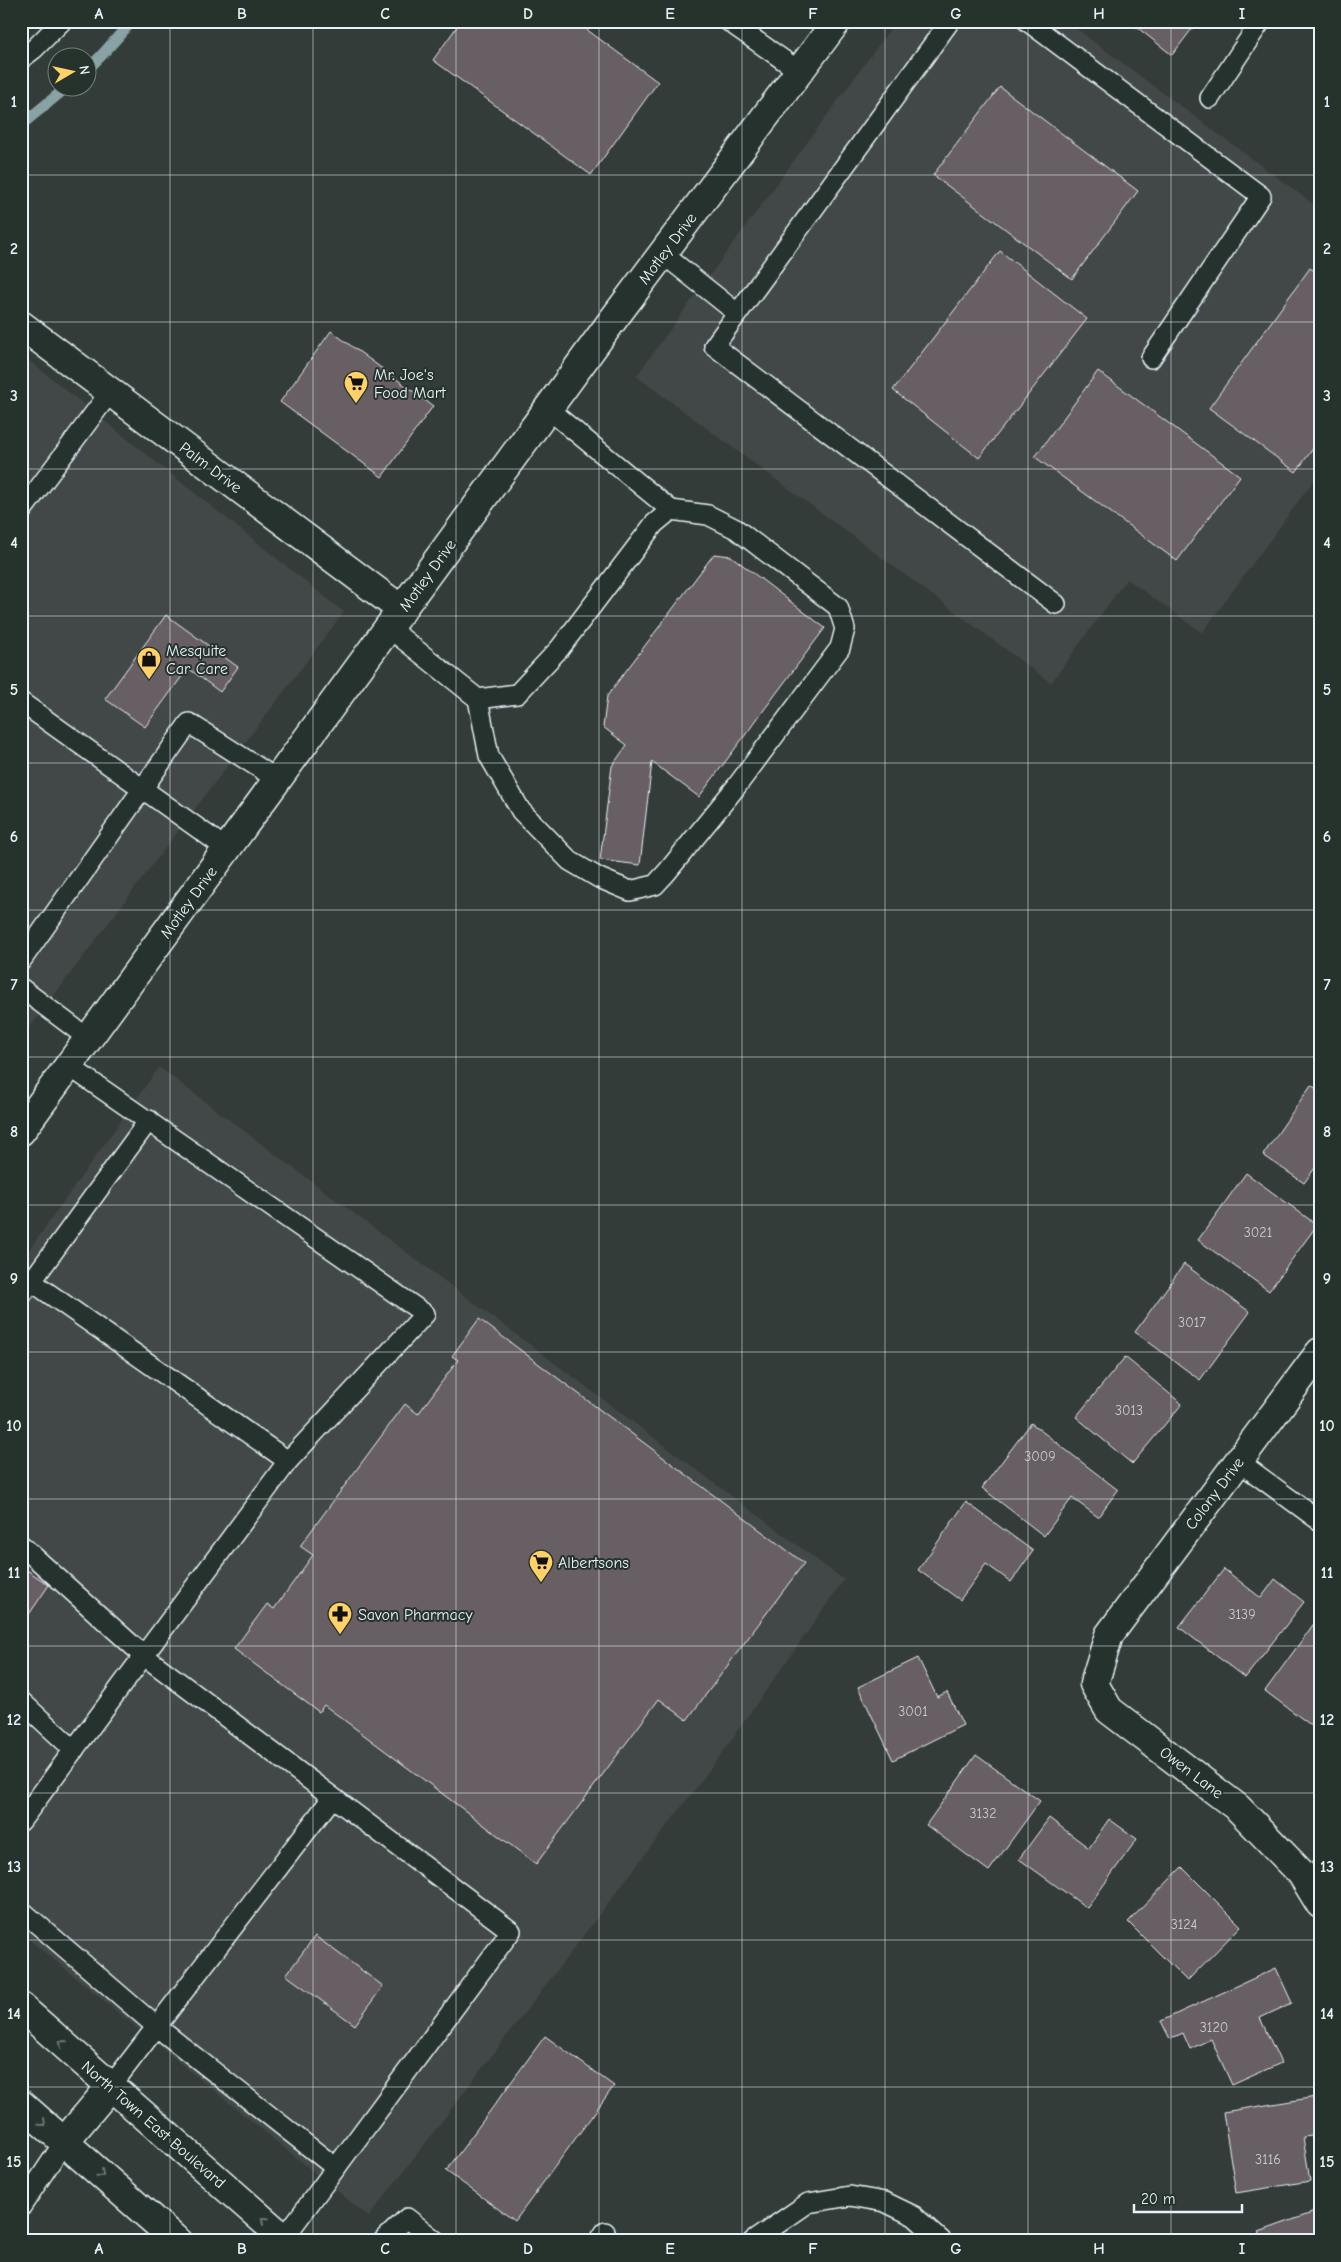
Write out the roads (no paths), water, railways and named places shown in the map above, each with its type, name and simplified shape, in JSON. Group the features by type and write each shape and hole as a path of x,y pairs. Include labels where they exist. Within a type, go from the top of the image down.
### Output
{"main road":[{"name":"Motley Drive","path":"21,1131 548,409 836,21"},
{"name":"Palm Drive","path":"23,330 110,392 395,619"},
{"name":"Colony Drive","path":"1109,1635 1320,1352"},
{"name":"Owen Lane","path":"1109,1635 1094,1684 1109,1710 1238,1808 1301,1873 1320,1904"},
{"name":"North Town East Boulevard","path":"21,2007 286,2239"},
{"path":"64,2142 111,2086"},
{"path":"21,2104 177,2241"}],"lane":[{"path":"21,59 34,49 62,21"},
{"path":"728,21 800,71"},
{"path":"950,21 714,346 1056,604"},
{"path":"1027,21 1261,196 1150,358"},
{"path":"1210,98 1260,21"},
{"path":"663,254 737,313"},
{"path":"21,512 110,392"},
{"path":"395,619 478,699 489,756 521,811 570,861 599,878 630,891 655,885 736,788 840,648 845,629 838,607 736,529 708,515 671,510 548,409"},
{"path":"478,699 517,694 560,648 654,524 671,510"},
{"path":"21,702 227,849"},
{"path":"21,961 189,723 278,780"},
{"path":"21,988 89,1039"},
{"path":"21,1821 288,1461 425,1314 69,1066"},
{"path":"149,1120 25,1284 288,1461"},
{"path":"1238,1461 1320,1521"},
{"path":"21,1545 144,1655 511,1931 336,2168 286,2239"},
{"path":"21,1702 74,1750"},
{"path":"111,2086 332,1798"},
{"path":"21,1910 157,2027 336,2168"},
{"path":"21,2208 64,2142"},
{"path":"754,2241 808,2203 850,2196 884,2202 914,2216 942,2241"},
{"path":"383,2241 407,2218 436,2241"}],"waterway":[{"path":"98,59 132,21"},
{"path":"21,125 54,98"}],"place":[{"name":"Mr. Joe's Food Mart","path":"356,404"},
{"name":"Mesquite Car Care","path":"149,680"},
{"name":"Albertsons","path":"541,1583"},
{"name":"Savon Pharmacy","path":"340,1635"}]}
